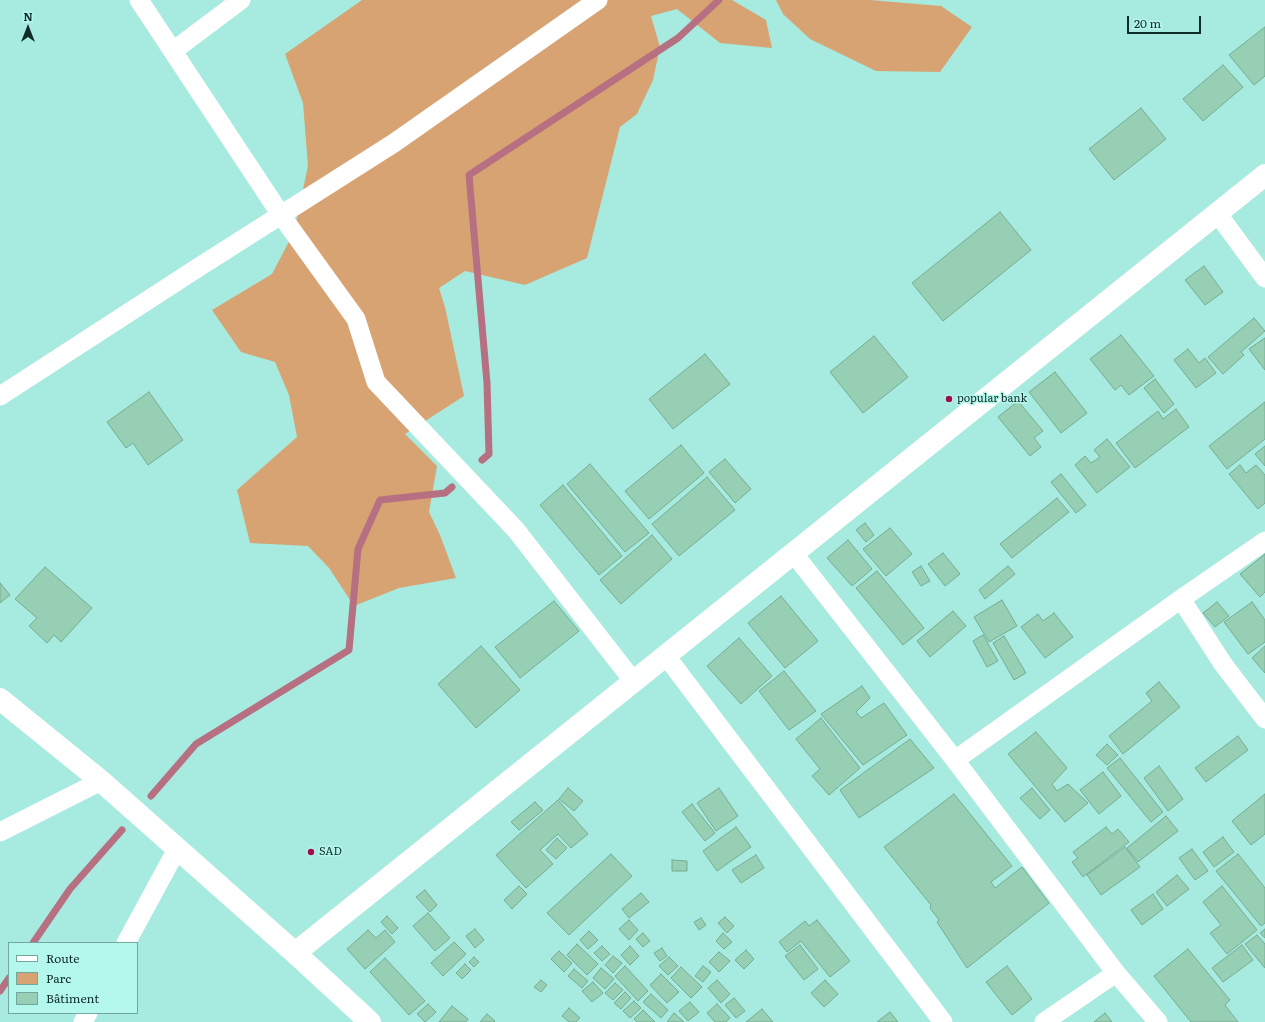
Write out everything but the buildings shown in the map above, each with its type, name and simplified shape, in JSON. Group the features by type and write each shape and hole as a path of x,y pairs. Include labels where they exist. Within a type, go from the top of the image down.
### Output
{"main road":[{"path":"295,954 1265,175"},
{"path":"0,699 101,781 370,1022"}],"street":[{"path":"140,0 281,215 356,319 376,382 516,530 634,682"},
{"path":"173,51 241,0"},
{"path":"0,396 394,143 598,0"},
{"path":"1217,213 1265,278"},
{"path":"955,760 1265,541"},
{"path":"794,554 955,760 1116,973 1158,1022"},
{"path":"1181,599 1223,664 1265,719"},
{"path":"666,656 943,1022"},
{"path":"0,832 101,781"},
{"path":"127,942 177,849"},
{"path":"1044,1022 1116,973"}],"green space":[{"path":"362,0 732,0 766,20 772,48 720,43 677,9 651,16 660,47 653,80 637,114 620,127 587,258 525,285 465,271 439,288 445,307 464,396 405,434 437,466 429,512 440,535 456,578 399,588 354,606 329,568 308,546 250,543 237,490 297,437 289,395 275,362 241,352 212,310 272,274 294,232 308,166 303,103 285,54"},
{"path":"776,0 870,0 941,6 972,27 940,72 876,71 810,39 783,14"}],"waterway":[{"path":"482,460 489,454 487,383 469,175 678,38 719,0"},
{"path":"151,796 196,744 349,650 358,549 380,500 445,493 452,487"},
{"path":"34,942 70,889 122,830"},
{"path":"0,991 8,979"}],"place":[{"name":"popular bank","path":"949,399"},
{"name":"SAD","path":"311,852"}]}
